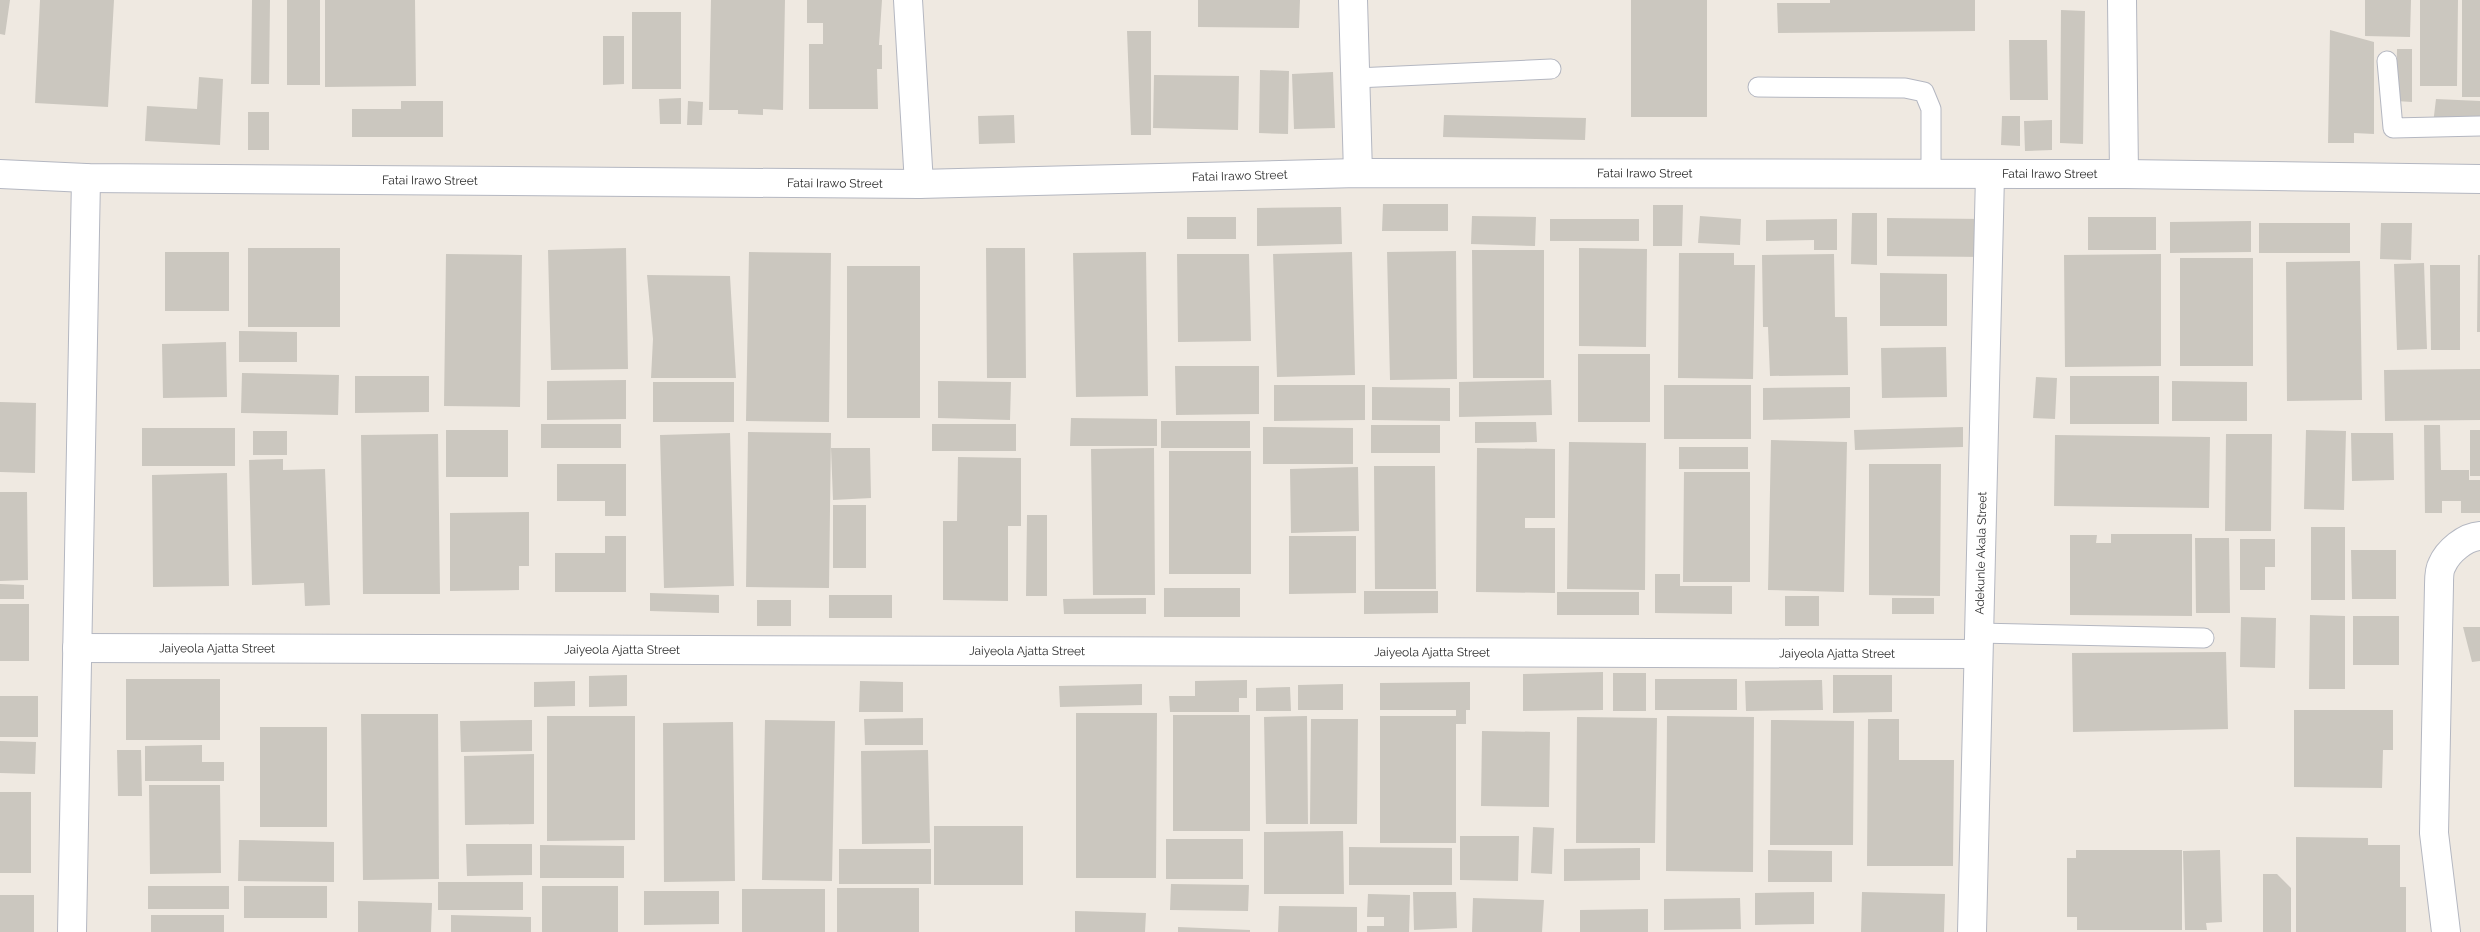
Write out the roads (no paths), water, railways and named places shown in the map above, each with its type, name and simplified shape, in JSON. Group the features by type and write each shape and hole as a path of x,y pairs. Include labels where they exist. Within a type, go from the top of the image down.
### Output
{"street":[{"path":"908,0 919,184"},
{"path":"1353,0 1358,173"},
{"path":"2122,0 2124,174"},
{"name":"Fatai Irawo Street","path":"0,174 86,178 919,184 1358,173 1931,176 2124,174 2480,179"},
{"name":"Adekunle Akala Street","path":"1972,932 1977,644 1990,175"},
{"path":"72,932 86,178"},
{"path":"2446,932 2434,833 2439,585 2441,566 2451,552 2473,537 2480,536"},
{"name":"Jaiyeola Ajatta Street","path":"77,648 1977,644"}],"lane":[{"path":"2387,61 2393,128 2480,126"},
{"path":"1356,78 1551,68"},
{"path":"1758,87 1905,88 1924,92 1931,109 1931,176"},
{"path":"1977,644 2204,638"}]}
